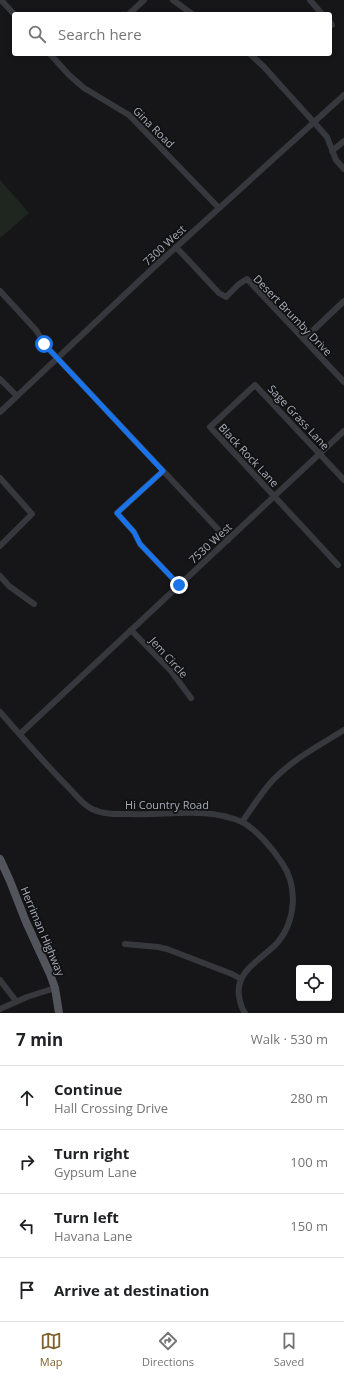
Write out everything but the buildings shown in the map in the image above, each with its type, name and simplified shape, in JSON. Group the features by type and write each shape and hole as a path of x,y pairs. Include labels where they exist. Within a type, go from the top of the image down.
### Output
{"main road":[{"name":"Herriman Highway","path":"0,859 26,922 50,974 55,988 59,1013"}],"street":[{"path":"1,0 12,12"},
{"path":"131,12 144,0"},
{"path":"173,0 189,12"},
{"path":"310,0 320,12"},
{"name":"Gina Road","path":"52,56 69,75 84,88 129,115 218,208"},
{"path":"252,56 264,67 327,137 336,160 344,169"},
{"name":"7300 West","path":"0,412 57,357 218,208 344,95"},
{"path":"332,151 344,141"},
{"name":"Desert Brumby Drive","path":"176,248 219,293 226,297 239,284 247,279 344,382"},
{"path":"0,291 36,330 44,344 228,540"},
{"path":"304,339 344,300"},
{"path":"0,379 16,396"},
{"name":"Black Rock Lane","path":"255,385 210,427 338,565"},
{"name":"Sage Grass Lane","path":"255,385 344,480"},
{"name":"7530 West","path":"20,734 344,431"},
{"path":"163,471 117,513 134,532 140,544 179,585"},
{"path":"0,478 32,514 0,546"},
{"path":"0,576 9,586 34,604"},
{"name":"Jem Circle","path":"131,630 171,671 191,698"},
{"name":"Hi Country Road","path":"0,712 91,809 103,813 141,815 176,813 210,814 242,822 270,847 284,865 289,876 293,896 291,917 284,933 273,947 263,954 241,979"},
{"path":"242,822 266,788 279,774 300,758 344,730"},
{"path":"125,944 167,949 232,974 241,979 238,992 240,1002 245,1013"},
{"path":"0,980 16,1001"},
{"path":"0,1008 55,988"}],"shaded area":[{"path":"0,180 29,213 0,238"}],"route":[{"path":"44,344 163,471 117,513 134,532 140,544 179,585"}]}
